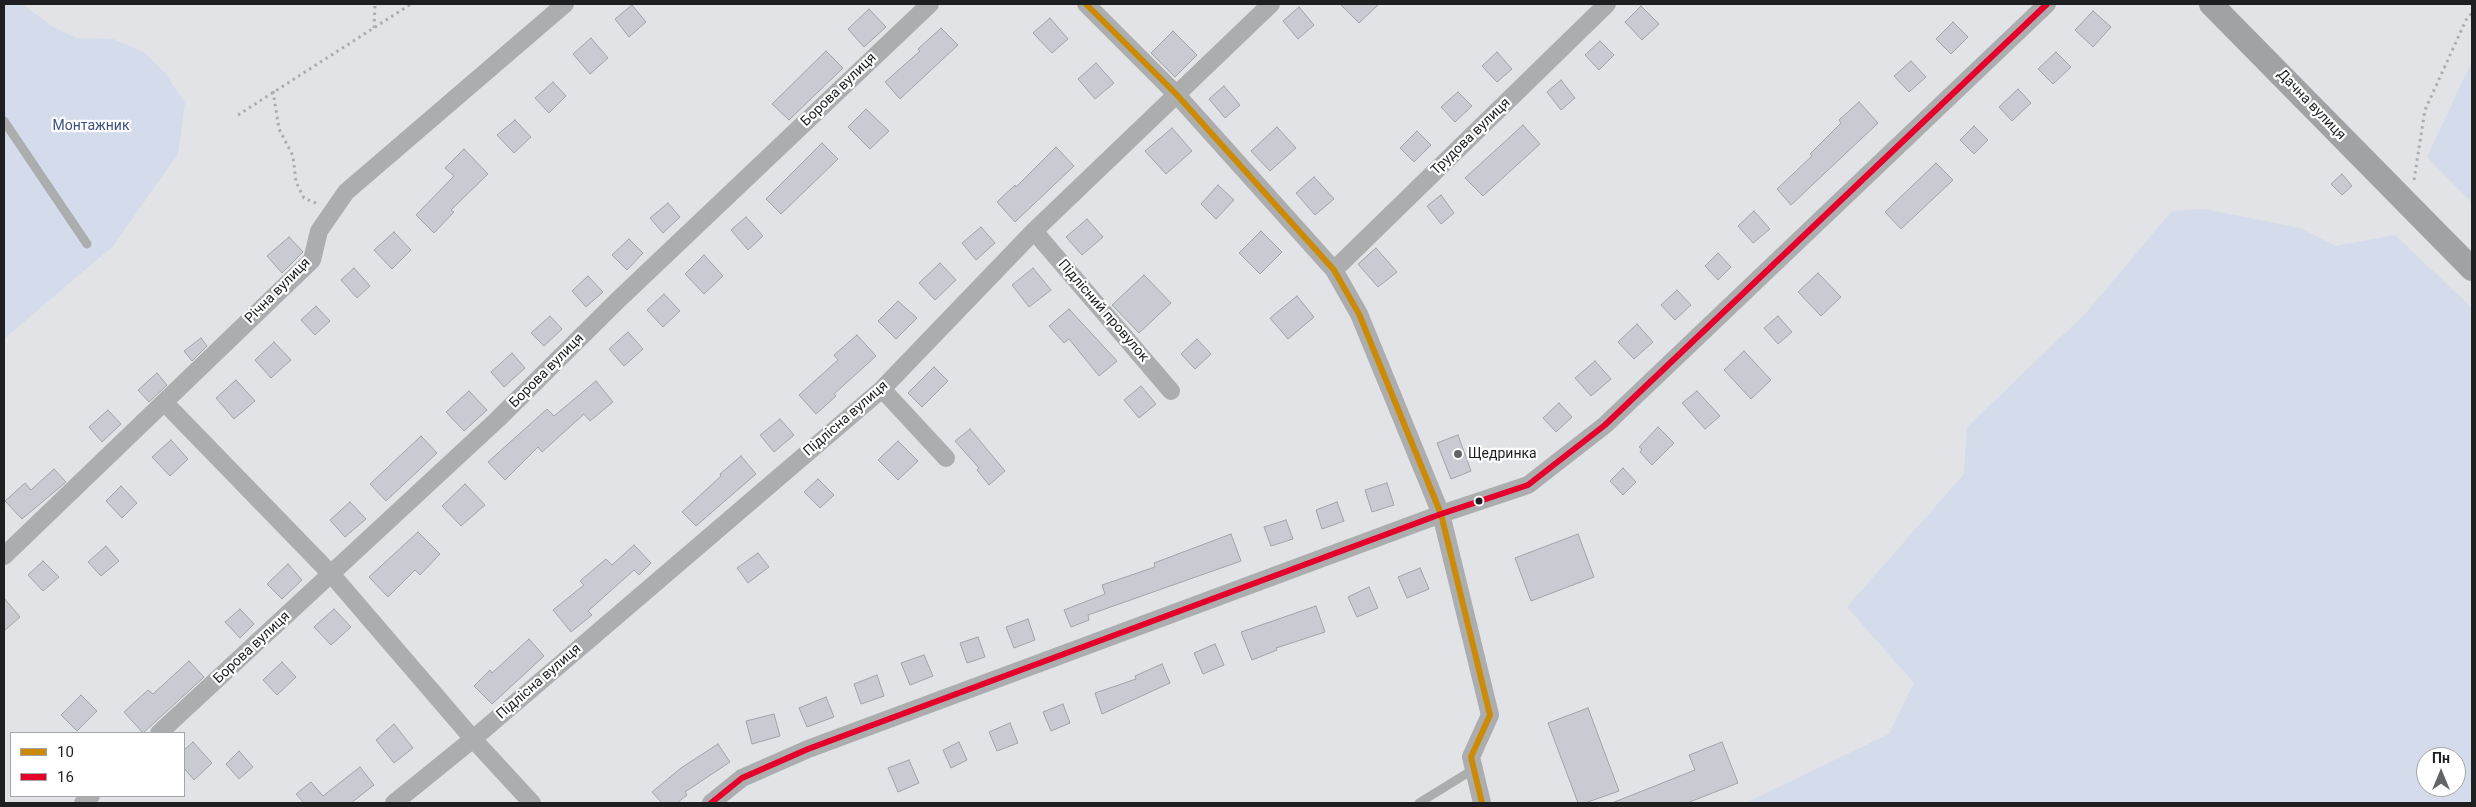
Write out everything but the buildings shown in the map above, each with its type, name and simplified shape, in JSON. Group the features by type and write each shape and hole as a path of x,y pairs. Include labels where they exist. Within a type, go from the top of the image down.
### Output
{"street":[{"name":"Річна вулиця","path":"4,556 312,260 319,231 346,192 565,4"},
{"name":"Борова вулиця","path":"160,732 332,575 498,419 617,301 930,4"},
{"path":"1086,4 1177,95 1334,270 1359,314 1441,514 1490,715 1471,757 1482,803"},
{"name":"Підлісна вулиця","path":"394,803 473,739 882,389 1034,231 1271,4"},
{"name":"Трудова вулиця","path":"1334,270 1607,4"},
{"path":"712,803 742,778 808,749 1441,514 1528,484 1605,425 2047,4"},
{"name":"Дачна вулиця","path":"2212,4 2472,269"},
{"name":"Підлісний провулок","path":"1034,231 1171,391"},
{"path":"882,389 946,458"},
{"path":"164,402 332,575 473,739 532,803"}],"lane":[{"path":"4,121 87,244"},
{"path":"1419,803 1474,769"}],"path":[{"path":"374,28 375,4"},
{"path":"238,115 411,4"},
{"path":"2410,206 2425,110 2466,20 2472,13"},
{"path":"273,91 280,129 293,156 296,182 304,198 334,210"}],"green space":[{"name":"Монтажник","path":"4,4 22,4 53,27 76,38 113,39 144,52 165,73 185,103 178,154 113,246 4,339"},
{"path":"2472,61 2472,203 2427,157"},
{"path":"2204,209 2300,228 2336,246 2395,235 2472,308 2472,803 1745,803 1889,734 1914,683 1847,607 1964,474 1967,427 2085,314 2172,211"}],"transit line":[{"name":"10","path":"1086,4 1177,95 1334,270 1359,314 1441,514 1490,715 1471,757 1482,803"},
{"name":"16","path":"711,803 742,778 808,749 1441,514 1528,485 1605,425 2047,4"}],"place":[{"name":"Щедринка","path":"1458,454"}]}
